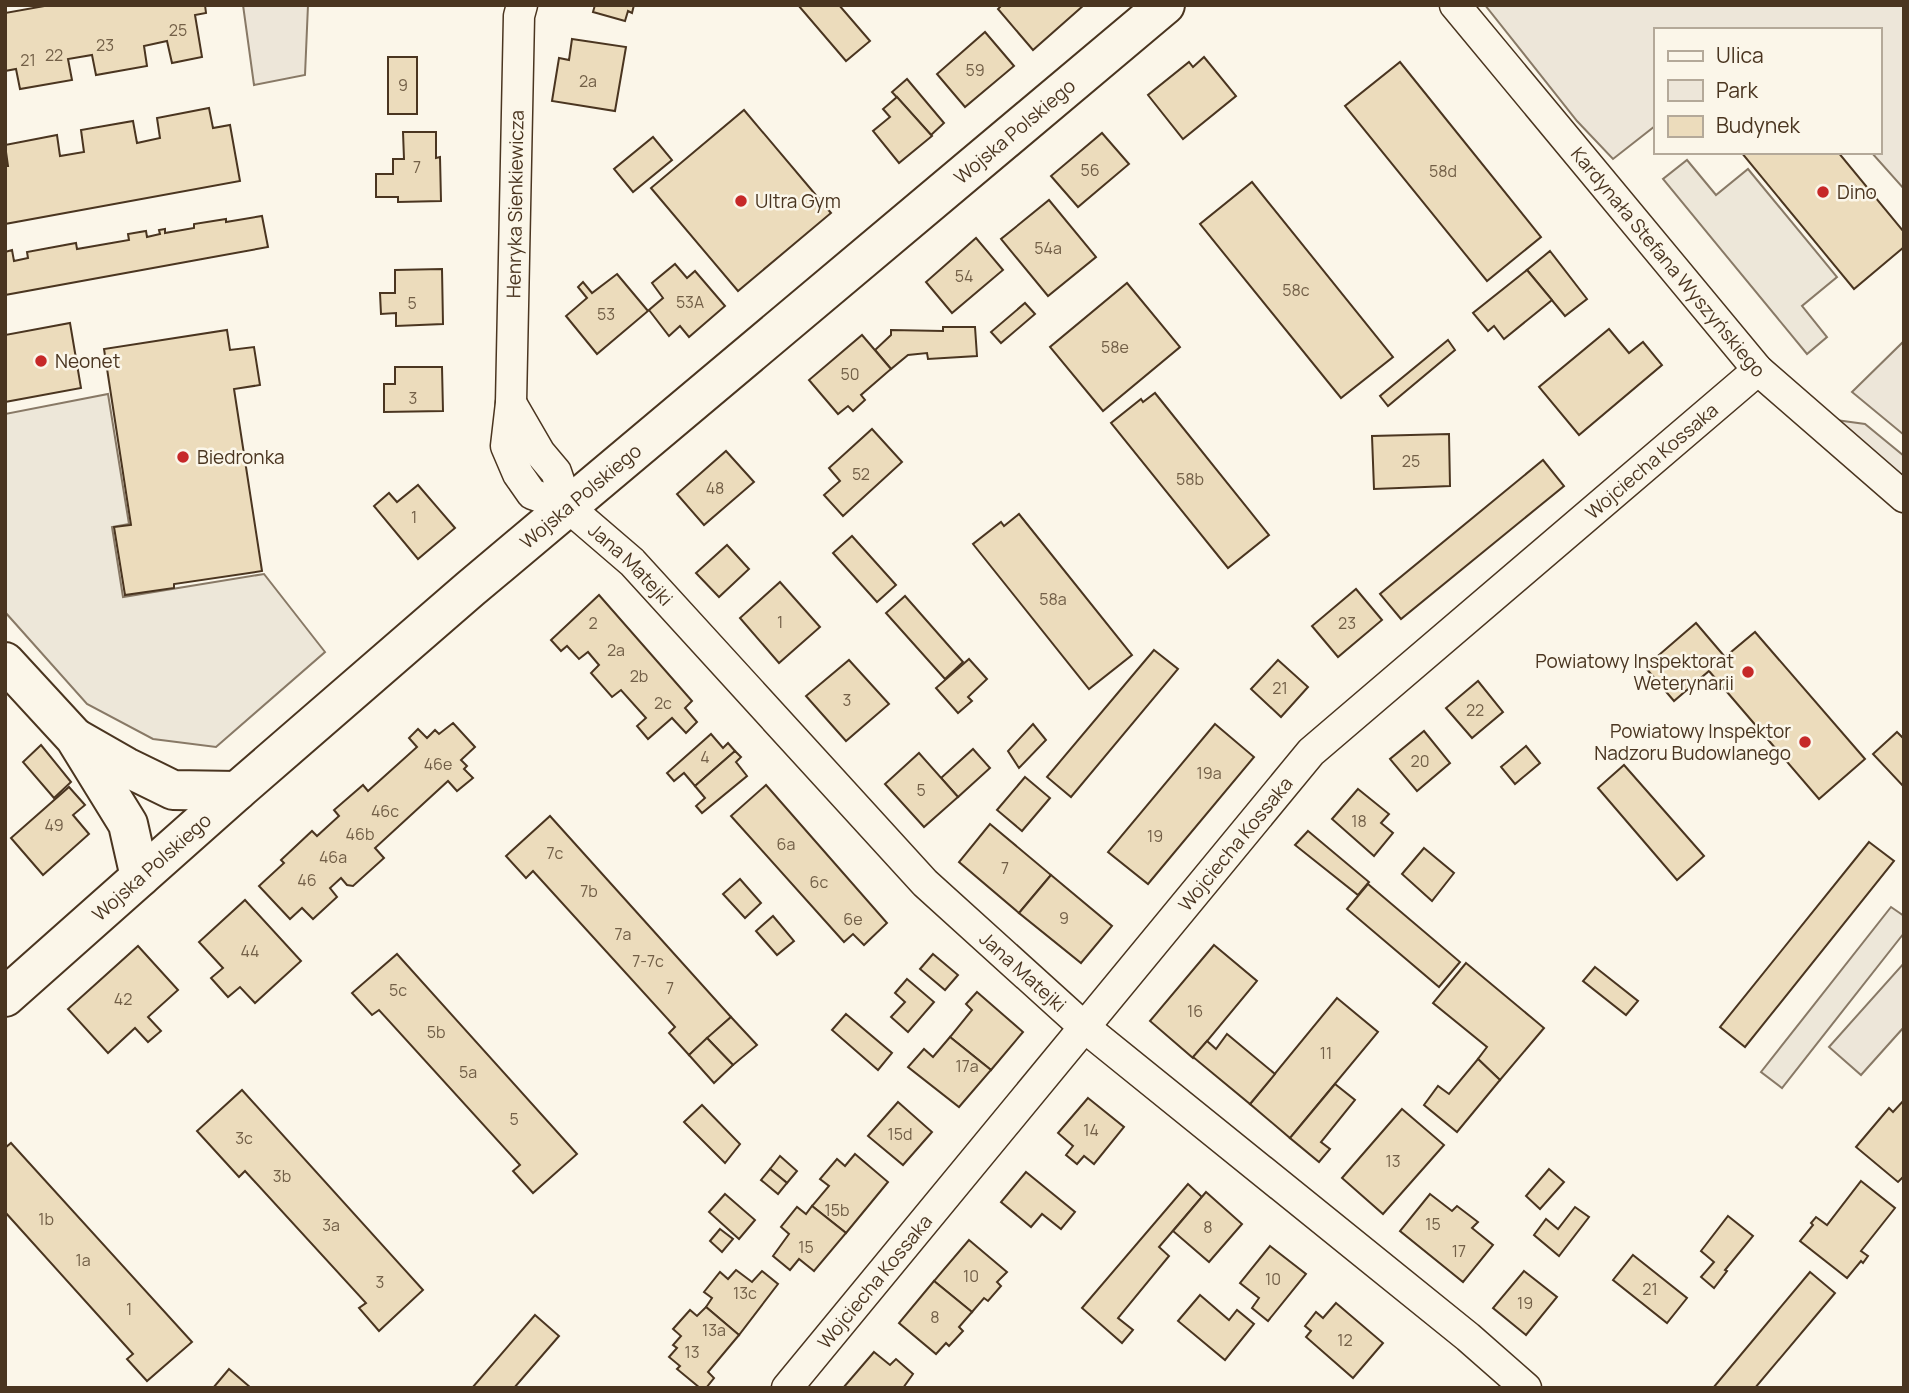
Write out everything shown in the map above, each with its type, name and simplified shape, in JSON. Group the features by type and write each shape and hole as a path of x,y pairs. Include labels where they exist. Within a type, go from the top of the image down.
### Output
{"street":[{"name":"Henryka Sienkiewicza","path":"522,5 519,16 511,403 540,453 556,472 568,507"},
{"name":"Wojska Polskiego","path":"5,997 237,791 568,507 1165,5"},
{"name":"Kardynała Stefana Wyszyńskiego","path":"1455,5 1758,370 1904,497"},
{"name":"Wojciecha Kossaka","path":"787,1388 1311,752 1758,370"},
{"name":"Jana Matejki","path":"568,507 632,562 925,883 1083,1026 1526,1388"},
{"path":"5,662 75,738 128,824 140,877"},
{"path":"75,738 173,790 237,791"}],"green space":[{"path":"243,5 308,5 305,75 254,85"},
{"path":"1485,5 1904,5 1904,189 1873,154 1881,154 1881,28 1654,28 1654,127 1613,159 1577,121"},
{"path":"1904,341 1904,435 1852,392"},
{"path":"1836,420 1865,424 1904,456 1904,477"},
{"path":"1904,963 1904,1027 1861,1075 1829,1047"}],"shaded area":[{"path":"1687,160 1716,195 1748,169 1837,277 1802,306 1827,337 1807,354 1663,179"},
{"path":"108,394 129,524 112,527 123,597 264,574 325,652 216,747 153,739 87,704 5,612 5,414"},
{"path":"1891,907 1904,916 1904,933 1782,1088 1761,1072"}],"building":[{"path":"50,5 205,5 206,13 195,15 202,57 172,63 167,41 144,46 147,66 96,75 92,55 68,59 72,80 20,89 16,69 5,71 5,13"},
{"path":"595,5 634,5 632,13 628,11 625,21 593,12"},
{"path":"798,5 839,5 870,41 846,61"},
{"path":"1002,5 1084,5 1033,50 998,9"},
{"path":"985,32 1014,66 965,107 937,74"},
{"path":"572,39 626,47 615,111 552,101 559,58 569,60"},
{"path":"388,57 417,57 417,114 388,114"},
{"path":"1204,57 1236,96 1183,139 1148,95 1189,62 1193,67"},
{"path":"1400,62 1541,237 1487,281 1345,106"},
{"path":"907,79 944,123 931,135 892,92"},
{"path":"897,97 932,136 899,163 873,131 890,117 883,109"},
{"path":"209,108 213,128 230,125 240,181 5,224 5,166 8,166 5,145 57,135 60,156 84,152 81,130 133,121 137,143 160,138 157,118"},
{"name":"Ultra Gym","path":"744,110 831,213 738,291 651,188"},
{"path":"403,132 436,132 436,158 440,157 441,201 398,202 398,197 376,197 376,174 393,174 393,159 404,159"},
{"path":"1102,133 1129,164 1078,207 1051,176"},
{"path":"653,137 672,160 633,192 614,169"},
{"name":"Dino","path":"1743,154 1840,154 1904,232 1904,247 1854,289"},
{"path":"1252,182 1393,357 1341,398 1200,224"},
{"path":"1049,200 1096,257 1048,296 1001,239"},
{"path":"262,216 268,247 5,295 5,252 12,250 14,261 28,258 27,252 76,243 77,249 129,240 128,234 146,231 147,237 160,234 159,230 165,229 165,233 194,228 194,224"},
{"path":"976,238 1003,270 952,313 926,282"},
{"path":"1550,251 1587,299 1565,316 1527,270"},
{"path":"675,264 687,278 695,271 725,306 689,337 680,326 669,336 649,310 663,298 652,283"},
{"path":"442,269 443,324 396,326 396,313 381,314 380,293 395,293 395,270"},
{"path":"1527,270 1552,300 1504,339 1494,326 1488,331 1473,313"},
{"path":"617,274 648,311 597,354 566,316 587,298 578,287 583,282 592,293"},
{"path":"1127,283 1180,347 1103,411 1050,347"},
{"path":"1025,303 1035,314 1001,343 991,332"},
{"name":"Neonet","path":"70,323 81,388 5,402 5,335"},
{"path":"943,327 975,327 977,356 928,359 927,353 908,355 891,369 875,350 891,335 891,330 943,331"},
{"path":"1609,329 1629,353 1643,342 1662,365 1579,435 1539,387"},
{"name":"Biedronka","path":"227,330 230,350 254,347 260,385 234,389 262,571 174,584 174,588 125,595 114,527 131,525 104,349"},
{"path":"862,335 891,369 861,395 865,400 853,411 848,406 838,414 809,380"},
{"path":"1448,340 1455,350 1388,406 1380,396"},
{"path":"395,367 442,367 443,411 384,412 384,384 395,384"},
{"path":"1155,393 1269,535 1228,568 1111,423 1141,399 1143,402"},
{"path":"872,429 902,462 843,516 824,495 840,481 829,468"},
{"path":"1449,434 1450,486 1374,489 1372,436"},
{"path":"726,451 754,482 704,525 677,494"},
{"path":"1543,460 1564,486 1401,619 1380,594"},
{"path":"418,485 455,528 418,559 374,506 389,493 397,502"},
{"path":"1019,514 1132,655 1089,689 973,544 1001,522 1004,526"},
{"path":"852,536 896,585 877,602 833,553"},
{"path":"727,545 749,569 719,597 696,573"},
{"path":"780,582 820,627 779,663 740,618"},
{"path":"1356,589 1382,620 1338,657 1312,626"},
{"path":"599,595 692,701 685,708 697,722 686,733 672,718 648,739 637,726 646,718 621,690 612,697 591,673 599,665 588,652 579,659 567,646 561,651 551,640"},
{"path":"905,596 963,662 945,679 886,613"},
{"path":"1696,623 1725,657 1755,632 1865,759 1819,799 1709,671 1674,701 1645,667"},
{"path":"1154,650 1178,669 1071,797 1047,777"},
{"path":"969,659 987,679 968,697 972,701 958,713 936,688"},
{"path":"849,660 889,704 846,741 806,696"},
{"path":"1278,660 1308,687 1281,717 1251,689"},
{"path":"1478,681 1503,712 1472,738 1446,708"},
{"path":"453,723 475,747 461,760 467,766 464,769 473,778 457,791 448,781 375,848 384,858 353,886 347,885 341,878 330,888 337,897 313,919 302,908 290,919 259,886 284,863 281,860 312,831 317,836 339,816 334,810 363,785 368,791 417,747 409,738 418,729 427,738 435,730 439,734"},
{"path":"1033,724 1046,740 1019,768 1008,751"},
{"path":"1215,724 1254,757 1148,884 1108,852"},
{"path":"1424,731 1450,763 1417,791 1390,759"},
{"path":"1897,732 1904,739 1904,787 1873,754"},
{"path":"711,734 723,748 728,743 735,751 695,786 684,773 674,781 667,773"},
{"path":"41,745 71,782 54,798 23,762"},
{"path":"1526,746 1540,763 1515,784 1501,767"},
{"path":"973,749 990,768 958,797 941,778"},
{"path":"735,751 741,757 736,762 747,776 702,813 696,806 705,798 695,786"},
{"path":"919,753 958,797 924,827 885,784"},
{"path":"1624,765 1704,856 1677,880 1598,788"},
{"path":"1025,777 1050,798 1022,831 997,810"},
{"path":"766,785 887,923 864,945 853,934 844,942 731,816"},
{"path":"69,787 85,805 73,815 89,834 43,875 11,838"},
{"path":"1358,789 1389,814 1381,823 1393,833 1374,856 1332,819"},
{"path":"550,816 731,1017 689,1055 669,1033 675,1027 533,871 526,878 506,856"},
{"path":"990,824 1051,875 1019,913 959,862"},
{"path":"1308,831 1369,882 1358,895 1295,845"},
{"path":"1869,842 1894,861 1745,1047 1720,1027"},
{"path":"1424,848 1454,873 1432,901 1402,874"},
{"path":"1051,875 1112,926 1081,963 1019,913"},
{"path":"740,879 761,903 745,918 723,894"},
{"path":"1368,884 1460,962 1439,987 1347,909"},
{"path":"245,900 301,961 255,1003 240,987 228,997 211,978 223,968 199,942"},
{"path":"773,916 794,941 777,955 756,931"},
{"path":"1214,945 1257,981 1193,1058 1150,1021"},
{"path":"138,946 178,990 148,1017 161,1031 148,1042 135,1028 108,1053 68,1009"},
{"path":"397,954 577,1154 533,1193 513,1171 520,1165 379,1010 372,1015 352,993"},
{"path":"933,954 958,975 945,990 920,969"},
{"path":"1466,963 1544,1028 1500,1080 1478,1059 1487,1047 1433,1003"},
{"path":"1595,967 1638,1001 1626,1015 1583,981"},
{"path":"907,979 934,1002 908,1032 891,1017 905,1002 895,993"},
{"path":"977,992 1023,1032 991,1070 950,1037 972,1010 966,1004"},
{"path":"1337,998 1378,1032 1290,1138 1250,1104"},
{"path":"846,1014 892,1053 878,1070 832,1030"},
{"path":"731,1017 757,1045 733,1065 707,1038"},
{"path":"1227,1034 1275,1074 1250,1104 1193,1057 1207,1041 1216,1049"},
{"path":"950,1037 991,1070 959,1107 908,1067 924,1049 933,1057"},
{"path":"707,1038 733,1065 714,1083 689,1055"},
{"path":"1478,1059 1500,1080 1457,1132 1424,1105 1438,1086 1449,1094"},
{"path":"1335,1084 1355,1100 1321,1142 1330,1149 1319,1162 1290,1138"},
{"path":"242,1090 423,1290 379,1331 359,1308 366,1303 245,1171 239,1177 197,1131"},
{"path":"1088,1098 1124,1127 1094,1164 1084,1156 1077,1164 1066,1155 1073,1146 1058,1133"},
{"path":"1904,1100 1904,1176 1898,1182 1856,1147 1889,1108 1893,1112"},
{"path":"898,1102 932,1132 903,1165 868,1136"},
{"path":"702,1105 740,1144 725,1163 684,1122"},
{"path":"1402,1109 1444,1145 1383,1214 1342,1178"},
{"path":"11,1143 192,1342 147,1381 127,1359 133,1354 5,1212 5,1148"},
{"path":"855,1154 888,1182 846,1233 812,1206 829,1186 820,1179 837,1159 845,1166"},
{"path":"780,1156 797,1171 787,1183 770,1169"},
{"path":"770,1169 787,1183 778,1194 761,1180"},
{"path":"1549,1169 1564,1182 1540,1209 1526,1196"},
{"path":"1026,1172 1075,1212 1061,1229 1042,1214 1031,1227 1001,1202"},
{"path":"1861,1181 1895,1208 1861,1251 1868,1256 1847,1278 1800,1241 1816,1217 1827,1225"},
{"path":"1188,1184 1202,1197 1159,1247 1169,1256 1118,1318 1133,1330 1122,1343 1082,1308"},
{"path":"1206,1192 1242,1224 1209,1262 1173,1231"},
{"path":"725,1194 755,1220 739,1239 709,1212"},
{"path":"1430,1194 1452,1211 1457,1206 1478,1222 1472,1228 1493,1245 1463,1282 1400,1231"},
{"path":"812,1206 846,1233 814,1271 799,1259 790,1270 773,1256 789,1234 781,1227 797,1207 806,1214"},
{"path":"1575,1207 1589,1217 1559,1256 1534,1235 1546,1219 1558,1229"},
{"path":"1728,1216 1753,1236 1714,1288 1701,1277 1714,1262 1701,1251"},
{"path":"720,1229 733,1239 722,1252 710,1241"},
{"path":"969,1240 1007,1272 997,1282 1001,1286 988,1301 984,1298 972,1312 934,1281"},
{"path":"1270,1246 1306,1274 1268,1321 1252,1308 1259,1298 1240,1283"},
{"path":"1633,1255 1687,1298 1667,1323 1613,1280"},
{"path":"736,1270 752,1282 762,1271 778,1284 739,1335 706,1307 712,1298 704,1292 720,1272 728,1279"},
{"path":"1524,1271 1557,1297 1526,1335 1493,1308"},
{"path":"1810,1272 1835,1293 1755,1388 1713,1388"},
{"path":"934,1281 972,1312 959,1327 963,1331 949,1346 946,1343 936,1354 899,1323"},
{"path":"1200,1295 1229,1320 1237,1310 1254,1324 1225,1360 1178,1321"},
{"path":"1336,1303 1383,1343 1353,1378 1306,1337 1311,1331 1305,1326 1316,1312 1323,1318"},
{"path":"706,1307 739,1335 708,1372 714,1378 706,1388 700,1388 677,1369 680,1366 669,1357 677,1348 673,1345 681,1336 673,1329 690,1310 697,1316"},
{"path":"535,1315 559,1336 514,1388 472,1388"},
{"path":"874,1352 890,1365 896,1359 913,1374 903,1388 843,1388"},
{"path":"229,1369 251,1388 213,1388"}],"place":[{"name":"Dino","path":"1823,192"},
{"name":"Ultra Gym","path":"741,201"},
{"name":"Neonet","path":"41,361"},
{"name":"Biedronka","path":"183,457"},
{"name":"Powiatowy Inspektorat Weterynarii","path":"1748,672"},
{"name":"Powiatowy Inspektor Nadzoru Budowlanego","path":"1805,742"}]}
